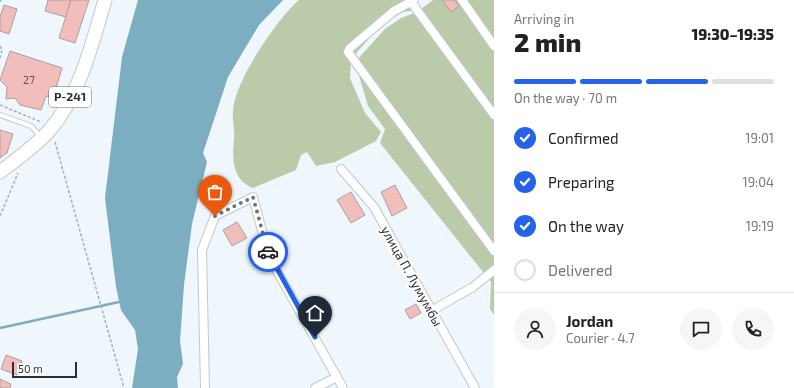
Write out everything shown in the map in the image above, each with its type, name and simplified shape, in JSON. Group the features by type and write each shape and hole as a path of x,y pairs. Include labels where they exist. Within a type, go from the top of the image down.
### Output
{"highway":[{"name":"Р-241","path":"0,172 26,152 53,124 78,81 88,57 105,0"}],"street":[{"path":"462,0 494,46"},
{"path":"494,115 413,1 394,11 350,48 348,52 494,251"},
{"name":"улица П. Лумумбы","path":"341,169 374,207 475,388"},
{"path":"205,388 202,250 215,216 253,197 269,257 344,388"},
{"path":"431,311 473,287 494,270"},
{"path":"315,388 337,377"}],"lane":[{"path":"0,115 31,126 41,138"}],"path":[{"path":"0,46 2,50 0,58"},
{"path":"0,105 46,125"},
{"path":"54,140 96,292 103,309 124,388"},
{"path":"0,216 26,152"}],"green space":[{"path":"299,0 413,0 416,10 403,12 381,25 351,59 350,78 365,113 381,132 376,141 335,162 316,166 307,152 301,155 296,170 253,188 241,180 235,168 233,154 233,111 235,99 241,84 258,52 280,21"},
{"path":"433,0 494,0 494,315 490,309 491,282 380,143 385,129 368,106 355,62 385,29 401,18 417,12"}],"water":[{"path":"138,0 283,0 259,25 228,77 203,153 207,162 192,224 184,285 180,341 183,364 177,377 178,388 132,388 138,349 135,330 121,310 116,287 105,198 122,57"}],"building":[{"path":"48,0 71,0 66,17 45,11"},
{"path":"71,0 89,0 75,43 59,38"},
{"path":"442,0 454,0 459,6 451,12"},
{"path":"4,5 17,9 9,34 0,31 0,17"},
{"path":"10,51 62,68 53,98 46,96 41,110 20,105 15,98 6,99 7,87 0,80"},
{"path":"0,130 13,134 7,153 0,158"},
{"path":"395,185 407,208 392,216 381,192"},
{"path":"351,192 365,215 351,223 337,200"},
{"path":"237,222 247,238 232,246 223,230"},
{"path":"416,304 421,313 410,319 405,310"},
{"path":"6,355 22,361 17,375 1,369"},
{"path":"0,379 11,384 10,388 0,388"}],"waterway":[{"path":"0,328 119,302"}],"way so far":[{"path":"215,216 253,197 268,252"}],"route":[{"path":"268,252 269,257 315,337"}]}
